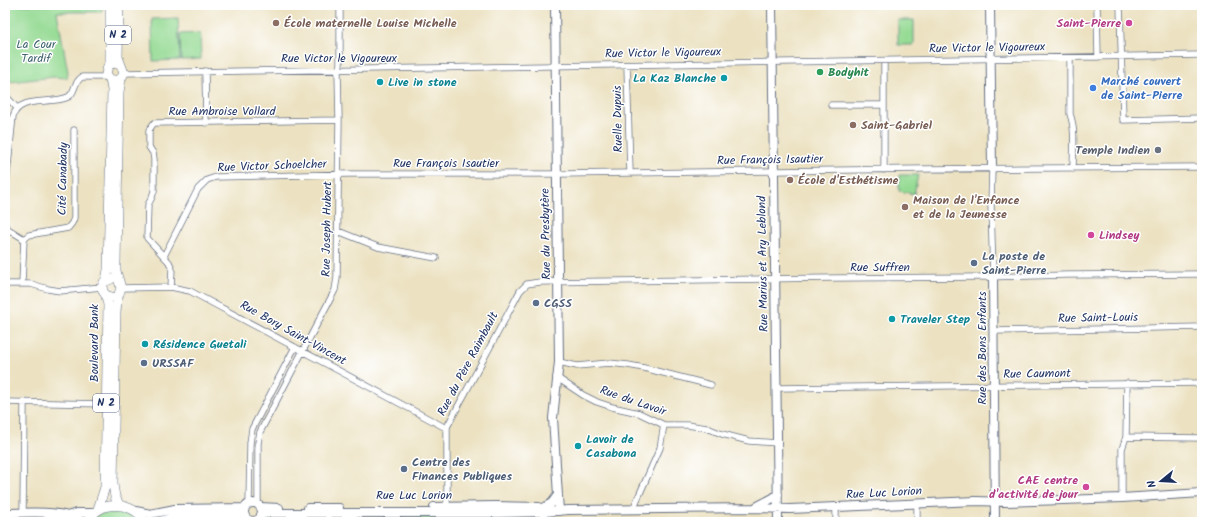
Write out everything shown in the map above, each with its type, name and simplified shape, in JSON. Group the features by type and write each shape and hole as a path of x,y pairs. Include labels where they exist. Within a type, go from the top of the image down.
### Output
{"main road":[{"name":"N 2","path":"108,78 106,71 110,64 110,5"},
{"name":"Boulevard Bank","path":"119,5 118,57 122,72 119,92 116,264 119,288 116,313 113,486 115,496 120,506"},
{"path":"108,78 115,81 122,72 116,63 110,64"},
{"name":"Boulevard Bank","path":"96,511 105,487 108,307 105,288 108,270 112,90 108,78"},
{"path":"111,278 119,288 111,297 105,288 111,278"},
{"path":"96,511 108,506 120,506 136,511 142,516 144,522"},
{"name":"N 2","path":"89,522 91,516 96,511"}],"street":[{"name":"Rue Joseph Hubert","path":"253,514 260,432 335,290 337,278 339,174 340,5"},
{"name":"Rue du Presbytère","path":"556,5 555,66 558,174 559,362 556,377 553,418 559,509"},
{"name":"Rue Marius et Ary Leblond","path":"772,5 778,522"},
{"name":"Rue des Bons Enfants","path":"990,5 995,522"},
{"path":"1097,5 1098,57"},
{"path":"1120,5 1123,120 1202,118"},
{"name":"Rue Victor le Vigoureux","path":"122,72 772,63 1202,55"},
{"path":"1070,58 1070,114 1072,118 1073,169"},
{"path":"884,61 884,170"},
{"name":"Ruelle Dupuis","path":"627,65 630,173"},
{"path":"205,71 206,123"},
{"path":"5,195 13,116 15,110 27,103 57,100 70,96 73,92 75,83 82,77 108,78"},
{"path":"5,95 17,108"},
{"path":"831,105 884,105"},
{"name":"Rue Ambroise Vollard","path":"164,256 147,238 148,205 154,191 154,159 153,153 149,147 149,130 154,122 206,123 339,120"},
{"name":"Cité Canabady","path":"24,239 29,235 68,228 72,223 74,218 74,130"},
{"name":"Rue François Isautier","path":"339,174 558,174 1202,167"},
{"name":"Rue Victor Schoelcher","path":"164,256 198,189 206,180 216,176 339,174"},
{"path":"5,225 8,229 24,239 22,283"},
{"path":"338,231 378,247 436,258"},
{"path":"164,256 169,262 172,270 172,287"},
{"name":"Rue Suffren","path":"559,283 1202,274"},
{"name":"Rue du Père Raimbault","path":"445,507 447,502 447,427 520,291 526,284 559,283"},
{"path":"5,284 31,284 60,291 105,288"},
{"name":"Rue Bory Saint-Vincent","path":"119,288 172,287 190,291 444,427 447,427"},
{"name":"Rue Saint-Louis","path":"994,331 1202,327"},
{"path":"253,514 250,443 252,429 295,347"},
{"path":"559,362 577,366 608,364 644,368 711,385"},
{"name":"Rue du Lavoir","path":"556,377 583,395 597,402 639,413 664,425 686,424 707,428 722,434 749,441 777,443"},
{"path":"1122,498 1122,449 1126,437 1127,383"},
{"name":"Rue Caumont","path":"776,388 1202,383"},
{"path":"5,402 106,404"},
{"path":"23,513 24,402"},
{"path":"633,509 660,448 664,425"},
{"path":"1126,437 1202,438"},
{"name":"Rue Luc Lorion","path":"156,522 174,517 270,513 498,513 559,509 836,508 976,501 995,502 1122,498 1202,493"},
{"path":"755,508 778,494"},
{"path":"543,522 545,510 558,495"},
{"path":"916,504 917,522"},
{"name":"Rue Luc Lorion","path":"328,514 445,507 496,506 545,510"},
{"path":"438,512 445,507"},
{"path":"836,508 836,522"},
{"name":"Rue Luc Lorion","path":"136,511 150,514 175,509 253,514"},
{"path":"5,513 70,515 96,511"},
{"path":"70,515 82,522"}],"green space":[{"name":"La Cour Tardif","path":"8,5 102,5 102,12 57,12 68,72 67,78 54,77 10,82 5,72 5,59 11,32 5,30 5,19"},
{"path":"178,18 180,60 153,61 152,19"},
{"path":"898,20 914,20 914,45 898,45"},
{"path":"200,33 201,59 181,60 180,34"},
{"path":"899,175 918,175 914,194 899,191"},
{"path":"106,509 129,512 140,522 92,522 93,519"},
{"path":"459,517 462,519 527,518 531,522 267,522 269,518"}],"place":[{"name":"École maternelle Louise Michelle","path":"276,23"},
{"name":"Saint-Pierre","path":"1129,23"},
{"name":"Bodyhit","path":"820,72"},
{"name":"La Kaz Blanche","path":"724,78"},
{"name":"Live in stone","path":"380,82"},
{"name":"Marché couvert de Saint-Pierre","path":"1093,88"},
{"name":"Saint-Gabriel","path":"853,125"},
{"name":"Temple Indien","path":"1158,150"},
{"name":"École d'Esthétisme","path":"790,180"},
{"name":"Maison de l'Enfance et de la Jeunesse","path":"905,207"},
{"name":"Lindsey","path":"1091,235"},
{"name":"La poste de Saint-Pierre","path":"974,263"},
{"name":"CGSS","path":"536,303"},
{"name":"Traveler Step","path":"892,319"},
{"name":"Résidence Guetali","path":"145,344"},
{"name":"URSSAF","path":"144,363"},
{"name":"Lavoir de Casabona","path":"578,446"},
{"name":"Centre des Finances Publiques","path":"404,469"},
{"name":"CAE centre d'activité de jour","path":"1086,487"}]}
